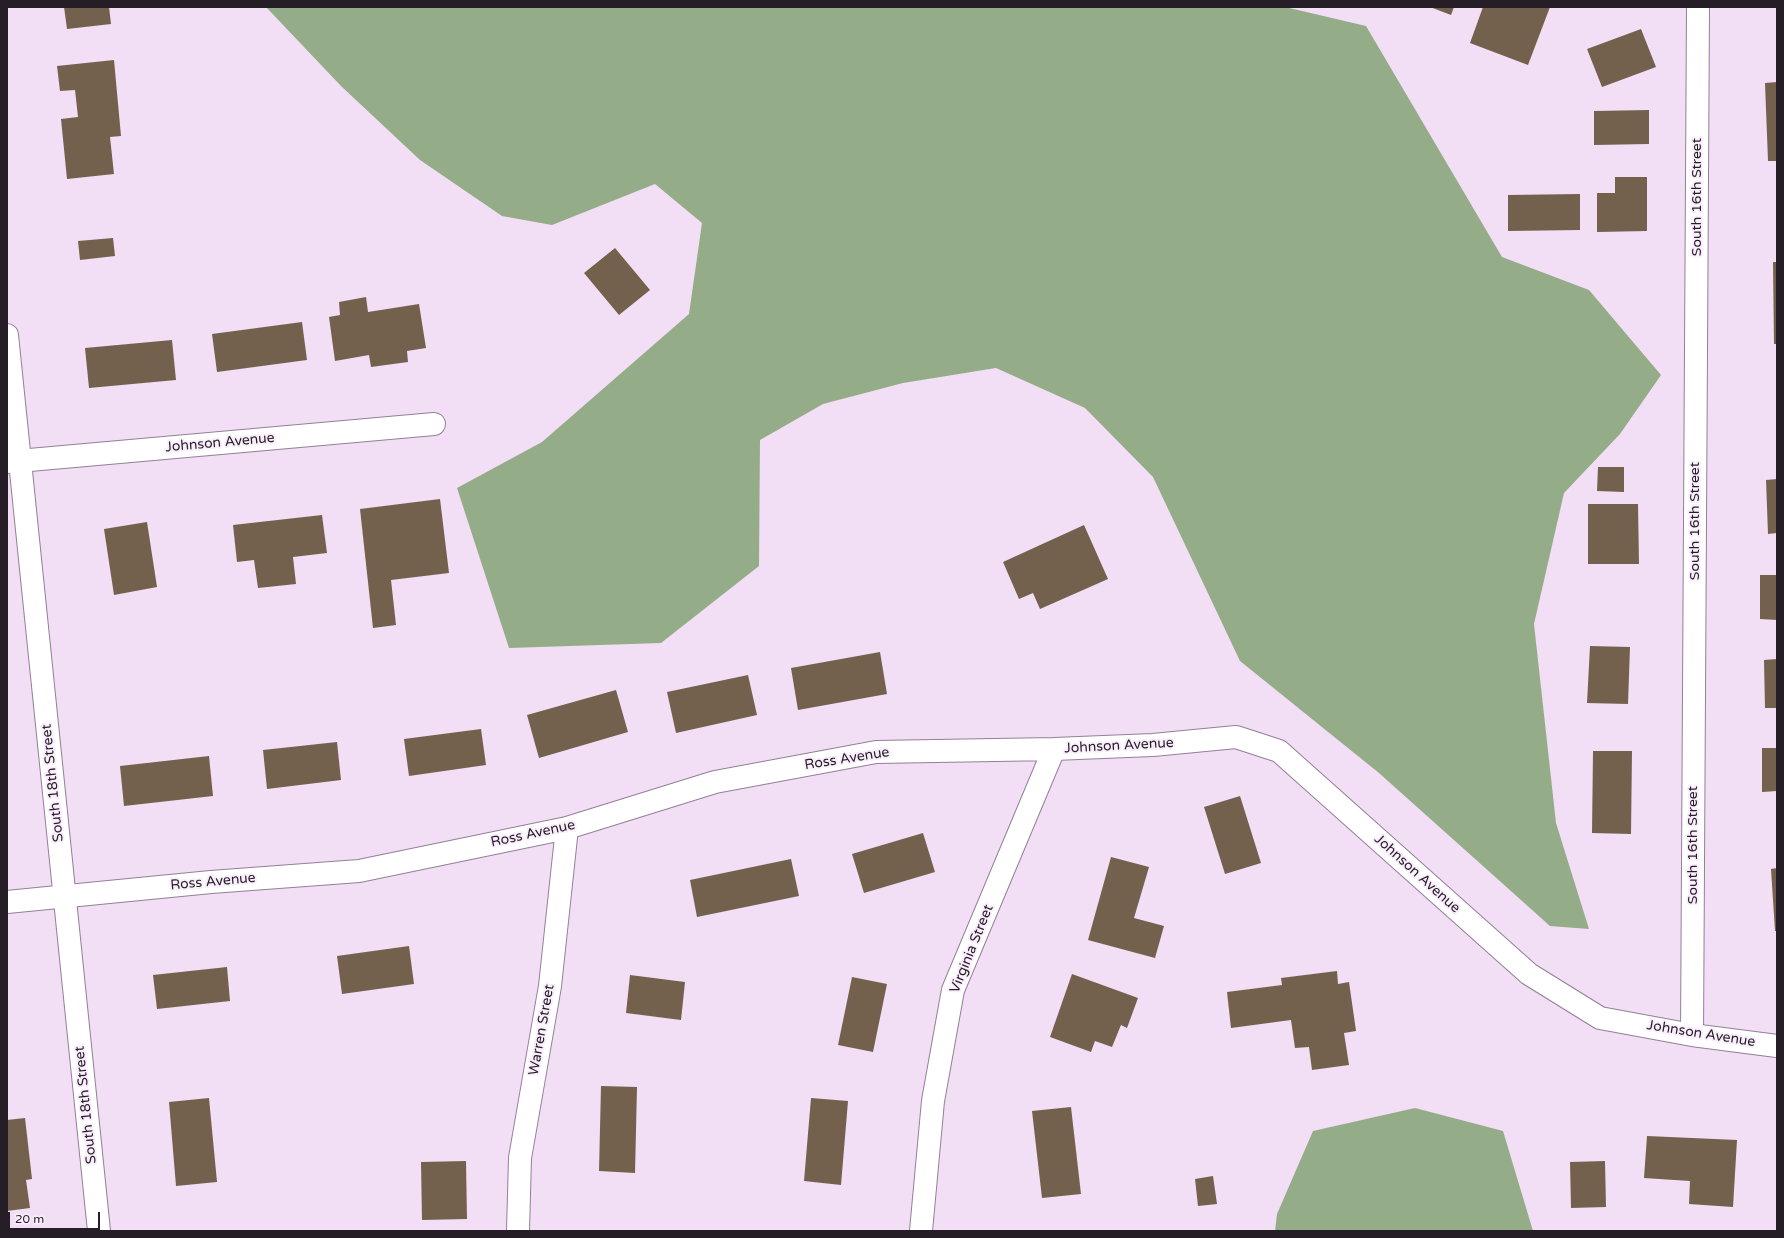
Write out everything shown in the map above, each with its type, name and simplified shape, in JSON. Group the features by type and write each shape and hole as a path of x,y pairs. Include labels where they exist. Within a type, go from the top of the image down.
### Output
{"street":[{"name":"South 16th Street","path":"1692,1035 1698,7"},
{"name":"South 18th Street","path":"7,335 13,461 65,895 99,1231"},
{"name":"Johnson Avenue","path":"13,461 434,424"},
{"name":"Johnson Avenue","path":"1054,749 1153,745 1236,737 1279,751 1529,974 1600,1018 1692,1035 1777,1046"},
{"name":"Ross Avenue","path":"7,902 65,895 359,870 567,828 715,782 876,752 1054,749"},
{"name":"Virginia Street","path":"921,1231 933,1101 953,990 1054,749"},
{"name":"Warren Street","path":"518,1231 520,1158 550,986 567,828"}],"green space":[{"path":"266,7 1285,7 1366,26 1502,257 1589,290 1661,375 1620,434 1564,493 1534,624 1556,823 1589,929 1550,926 1379,773 1240,661 1153,477 1085,408 996,368 903,383 823,404 760,440 759,566 661,643 509,648 457,488 542,442 689,314 702,223 655,184 552,225 502,216 420,160 341,86"},
{"path":"1415,1108 1503,1131 1533,1231 1275,1231 1277,1214 1313,1131"}],"building":[{"path":"64,7 109,7 111,24 67,29"},
{"path":"1430,7 1454,7 1451,15"},
{"path":"1483,7 1550,7 1528,65 1470,43"},
{"path":"1641,29 1656,67 1602,87 1587,49"},
{"path":"114,60 121,136 110,137 114,174 67,179 61,119 78,117 75,90 60,91 57,66"},
{"path":"1777,82 1777,161 1768,161 1765,83"},
{"path":"1649,110 1649,144 1594,145 1594,111"},
{"path":"1615,177 1647,177 1647,231 1597,232 1597,193 1615,193"},
{"path":"1580,194 1580,230 1508,231 1508,195"},
{"path":"113,238 115,256 80,260 78,241"},
{"path":"615,248 650,290 619,315 584,273"},
{"path":"1773,262 1777,262 1777,344 1774,344"},
{"path":"366,297 368,312 419,304 426,348 407,351 408,362 371,367 369,355 335,361 329,317 340,315 339,302"},
{"path":"302,322 307,360 217,372 212,334"},
{"path":"172,340 176,380 89,388 85,348"},
{"path":"1598,467 1624,467 1624,492 1597,491"},
{"path":"1777,479 1777,533 1768,534 1766,480"},
{"path":"440,499 449,573 391,580 396,625 373,628 360,509"},
{"path":"1588,504 1638,504 1639,564 1588,564"},
{"path":"322,515 327,553 293,557 296,584 258,588 254,560 237,562 233,525"},
{"path":"147,522 157,587 114,595 104,529"},
{"path":"1084,525 1108,579 1040,609 1033,593 1019,599 1003,562"},
{"path":"1760,575 1777,575 1777,620 1760,619"},
{"path":"1590,646 1630,647 1628,704 1587,703"},
{"path":"880,652 887,694 798,710 791,668"},
{"path":"1777,659 1777,708 1765,708 1764,660"},
{"path":"748,675 757,715 676,733 667,692"},
{"path":"616,690 628,732 539,758 527,715"},
{"path":"481,729 486,765 409,776 404,739"},
{"path":"337,742 341,780 267,789 263,750"},
{"path":"1762,748 1777,748 1777,791 1762,792"},
{"path":"1593,751 1632,751 1631,834 1592,833"},
{"path":"209,756 213,796 124,806 120,766"},
{"path":"1240,796 1261,863 1225,874 1204,807"},
{"path":"923,833 935,872 864,893 852,854"},
{"path":"1111,857 1149,867 1134,918 1164,926 1155,958 1088,940"},
{"path":"791,859 799,896 697,917 690,880"},
{"path":"1777,868 1777,931 1775,931 1771,869"},
{"path":"409,946 414,984 342,994 337,956"},
{"path":"227,967 230,1001 157,1009 153,975"},
{"path":"1337,971 1338,984 1349,982 1356,1031 1344,1033 1349,1065 1312,1070 1309,1047 1295,1048 1291,1020 1231,1028 1227,992 1282,985 1281,978"},
{"path":"1072,974 1138,998 1127,1028 1121,1025 1112,1047 1095,1041 1091,1052 1050,1037"},
{"path":"630,975 685,982 681,1020 626,1013"},
{"path":"852,977 887,984 873,1052 838,1045"},
{"path":"601,1086 637,1087 635,1173 599,1171"},
{"path":"209,1098 217,1182 176,1186 169,1102"},
{"path":"811,1098 848,1101 841,1185 804,1181"},
{"path":"1071,1107 1081,1194 1042,1198 1032,1111"},
{"path":"25,1118 32,1179 26,1180 30,1208 7,1211 7,1120"},
{"path":"1647,1136 1737,1140 1733,1207 1689,1204 1690,1181 1644,1178"},
{"path":"466,1161 467,1219 422,1220 421,1162"},
{"path":"1605,1161 1606,1207 1571,1208 1570,1162"},
{"path":"1213,1176 1217,1204 1198,1206 1195,1179"}]}
